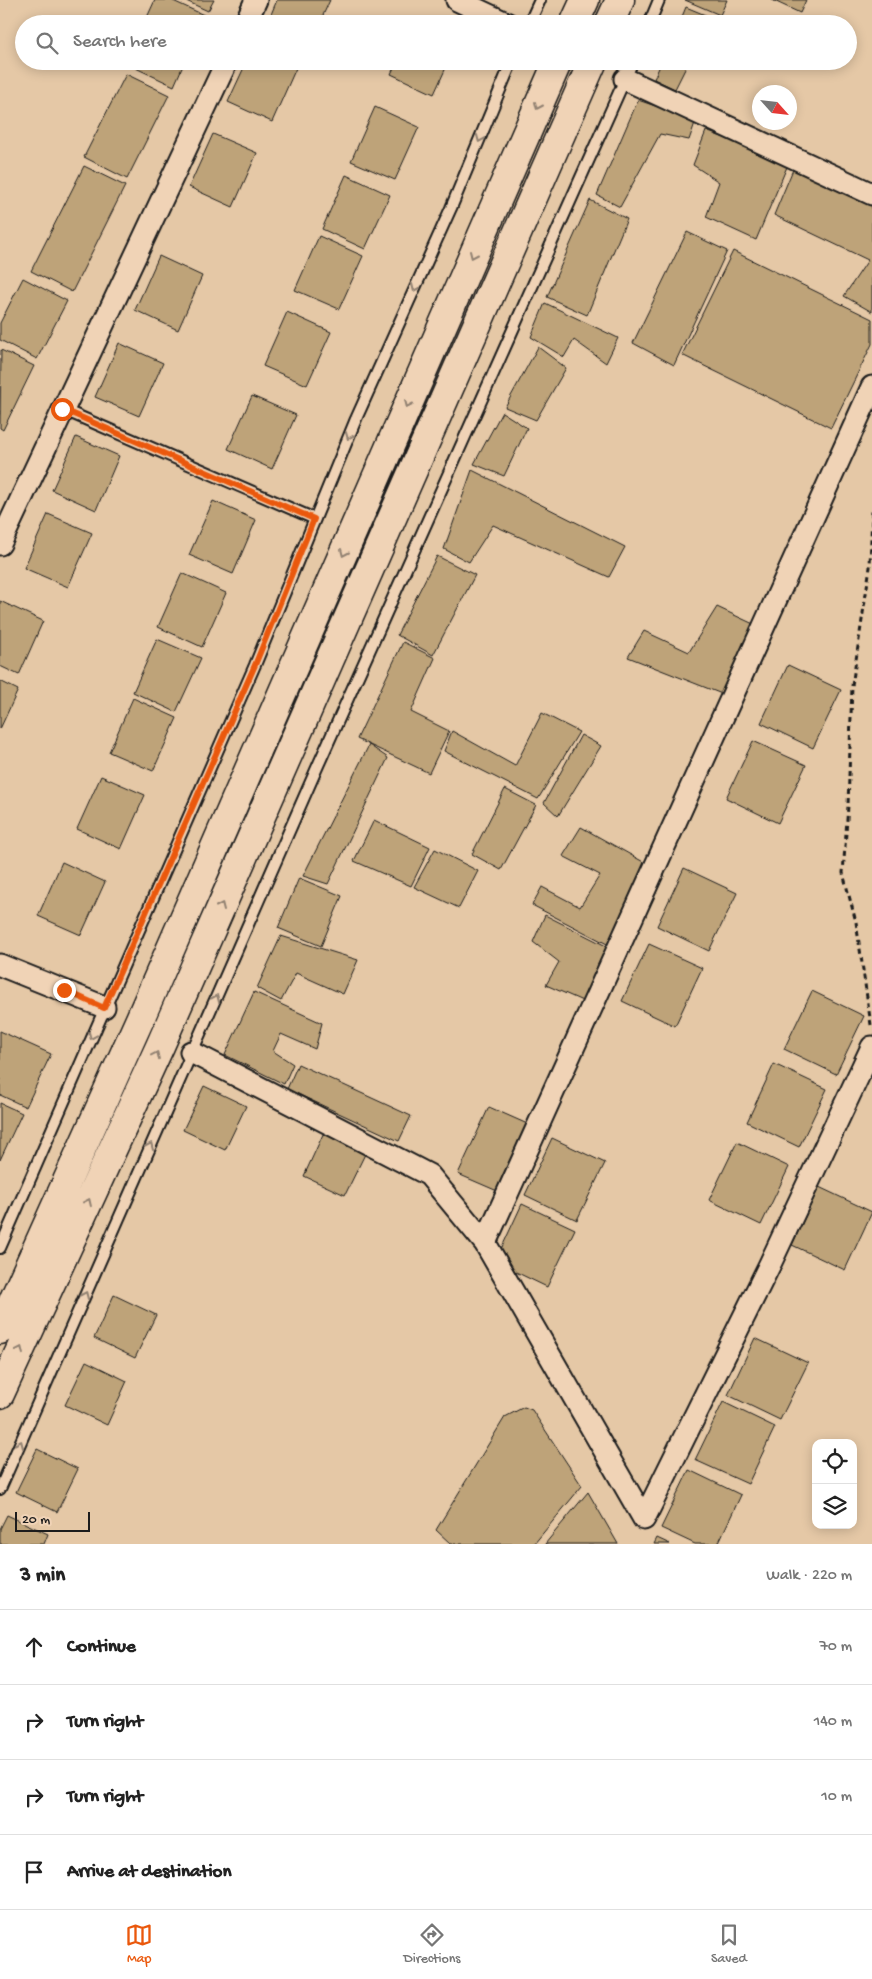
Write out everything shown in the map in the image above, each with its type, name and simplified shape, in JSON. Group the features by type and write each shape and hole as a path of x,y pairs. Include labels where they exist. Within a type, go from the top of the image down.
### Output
{"main road":[{"path":"578,15 585,0"},
{"path":"613,15 620,0"},
{"path":"0,1330 140,1019 554,70"},
{"path":"0,1394 160,1046 589,70"}],"street":[{"path":"249,15 256,0"},
{"path":"457,0 489,15"},
{"path":"0,544 223,70"},
{"path":"629,70 872,194"},
{"path":"485,1243 872,387"},
{"path":"0,965 104,1008"},
{"path":"191,1052 429,1176 485,1243 644,1520 770,1264 872,1047"}],"lane":[{"path":"533,15 540,0"},
{"path":"653,15 659,0"},
{"path":"0,1248 251,674 356,419 450,208 508,70"},
{"path":"0,1488 191,1052 629,70"},
{"path":"62,409 314,519"}],"path":[{"path":"872,510 870,567 852,686 848,806 843,873 856,922 872,1034"}],"building":[{"path":"155,0 171,0 204,15 148,15"},
{"path":"184,0 214,0 208,11"},
{"path":"277,0 330,0 323,15 271,15"},
{"path":"685,0 727,0 720,15"},
{"path":"772,0 806,0 800,13"},
{"path":"686,7 705,15 683,15"},
{"path":"140,70 181,70 174,86"},
{"path":"243,70 295,70 272,122 228,102"},
{"path":"393,70 445,70 434,94 391,74"},
{"path":"658,70 684,70 675,89 654,79"},
{"path":"126,74 169,95 127,179 84,157"},
{"path":"638,100 696,120 689,140 660,134 620,207 597,195"},
{"path":"375,107 419,127 395,180 351,161"},
{"path":"706,131 789,162 756,240 706,217 719,182 693,165"},
{"path":"213,134 257,153 233,207 189,187"},
{"path":"84,166 125,186 72,292 31,271"},
{"path":"794,167 872,206 872,312 844,296 868,260 774,215"},
{"path":"346,175 390,195 365,249 322,229"},
{"path":"590,200 627,219 587,315 547,297"},
{"path":"687,232 727,251 674,365 633,343"},
{"path":"319,236 363,256 339,309 295,290"},
{"path":"733,251 872,319 872,344 831,428 682,355"},
{"path":"159,256 202,276 178,330 135,310"},
{"path":"23,278 67,301 37,359 0,340 0,323"},
{"path":"545,303 618,338 606,363 574,340 564,357 531,337"},
{"path":"287,312 331,332 307,385 263,366"},
{"path":"119,343 163,363 139,416 95,397"},
{"path":"538,347 566,368 536,420 505,407"},
{"path":"1,350 34,366 3,430 0,428"},
{"path":"252,396 296,415 272,469 228,449"},
{"path":"502,412 527,428 504,476 474,464"},
{"path":"76,437 119,456 96,510 52,490"},
{"path":"472,470 625,547 609,577 493,525 469,562 444,549"},
{"path":"213,501 256,520 233,574 189,555"},
{"path":"48,514 92,533 68,587 24,568"},
{"path":"437,556 475,575 433,655 397,635"},
{"path":"182,573 226,593 202,647 158,627"},
{"path":"0,601 43,621 19,675 0,666"},
{"path":"717,607 762,628 727,696 628,657 644,631 689,652"},
{"path":"157,639 201,658 176,712 133,692"},
{"path":"403,642 435,658 411,712 449,731 429,773 357,739"},
{"path":"788,665 841,690 813,748 761,723"},
{"path":"0,681 18,690 0,729"},
{"path":"133,698 177,718 153,771 109,752"},
{"path":"542,713 579,732 538,799 444,751 452,731 515,766"},
{"path":"581,735 601,746 558,816 544,803"},
{"path":"753,741 806,765 778,823 726,798"},
{"path":"369,745 388,758 328,884 303,876"},
{"path":"101,776 145,795 121,849 77,829"},
{"path":"505,789 536,805 501,870 472,854"},
{"path":"374,820 430,847 411,886 354,861"},
{"path":"581,827 647,864 611,946 532,905 542,887 580,907 600,875 563,856"},
{"path":"435,849 478,871 459,908 414,887"},
{"path":"62,862 105,882 81,935 38,916"},
{"path":"684,868 737,893 709,951 657,926"},
{"path":"299,878 342,896 321,946 278,928"},
{"path":"545,915 614,950 587,1003 546,985 559,962 533,942"},
{"path":"281,936 358,960 343,994 296,973 281,1001 257,988"},
{"path":"649,944 702,968 675,1026 622,1001"},
{"path":"812,991 864,1016 836,1074 784,1049"},
{"path":"254,992 322,1023 315,1049 281,1034 273,1051 293,1064 284,1084 225,1055"},
{"path":"0,1031 51,1054 26,1107 0,1095"},
{"path":"298,1064 411,1116 399,1141 287,1089"},
{"path":"774,1064 827,1089 799,1147 747,1122"},
{"path":"204,1086 246,1106 225,1150 183,1130"},
{"path":"0,1103 22,1113 0,1160"},
{"path":"489,1107 532,1126 502,1193 458,1174"},
{"path":"324,1132 366,1152 345,1195 304,1176"},
{"path":"552,1138 605,1163 577,1220 525,1195"},
{"path":"737,1142 789,1167 761,1225 709,1200"},
{"path":"819,1187 872,1212 845,1270 792,1245"},
{"path":"522,1204 575,1229 547,1287 495,1262"},
{"path":"114,1295 156,1315 135,1358 94,1338"},
{"path":"755,1338 808,1363 780,1420 728,1395"},
{"path":"86,1361 127,1381 107,1425 65,1405"},
{"path":"723,1402 775,1427 748,1484 695,1460"},
{"path":"524,1407 532,1410 582,1486 534,1544 451,1544 436,1530 505,1417"},
{"path":"37,1449 78,1469 57,1512 16,1492"},
{"path":"689,1470 741,1495 718,1544 695,1544 661,1528"},
{"path":"588,1492 618,1544 545,1544"},
{"path":"7,1515 48,1534 44,1544 0,1544 0,1529"},
{"path":"657,1538 670,1544 654,1544"}],"route":[{"path":"62,409 314,519 255,665 104,1008 64,990"}]}
